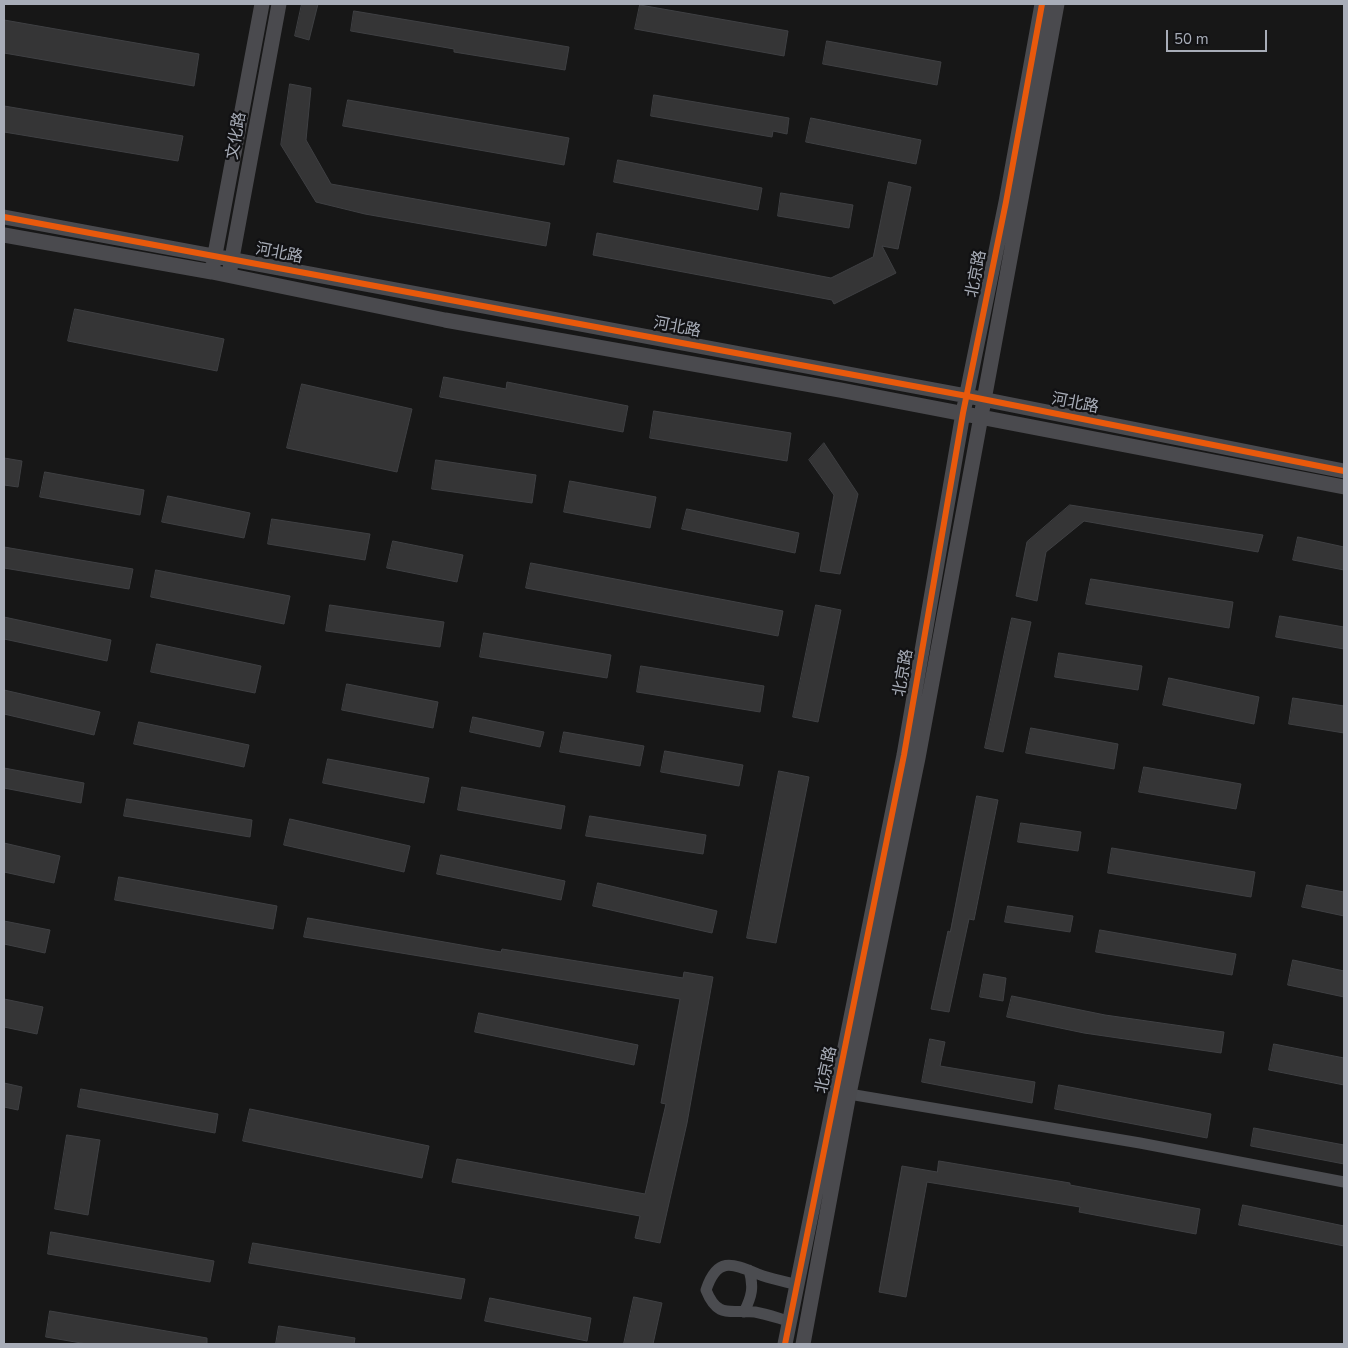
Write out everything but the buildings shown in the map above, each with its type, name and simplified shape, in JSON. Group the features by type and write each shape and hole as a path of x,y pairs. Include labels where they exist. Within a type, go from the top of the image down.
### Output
{"street":[{"name":"文化路","path":"212,272 262,4"},
{"name":"文化路","path":"228,275 279,4"},
{"name":"北京路","path":"785,1344 904,755 963,413 1042,4"},
{"name":"北京路","path":"803,1344 850,1094 918,758 1057,4"},
{"name":"河北路","path":"4,216 967,396 1344,471"},
{"name":"河北路","path":"4,236 212,272 444,320 980,416 1344,487"},
{"path":"850,1094 1140,1143 1344,1182"},
{"path":"789,1321 756,1312 728,1314 710,1300 706,1290 711,1276 719,1267 729,1265 797,1285"},
{"path":"744,1312 752,1298 753,1283 749,1270"}],"cycle path":[{"path":"785,1344 904,755 963,413 1006,202 1042,4"},
{"path":"4,217 967,396 1344,471"}]}
